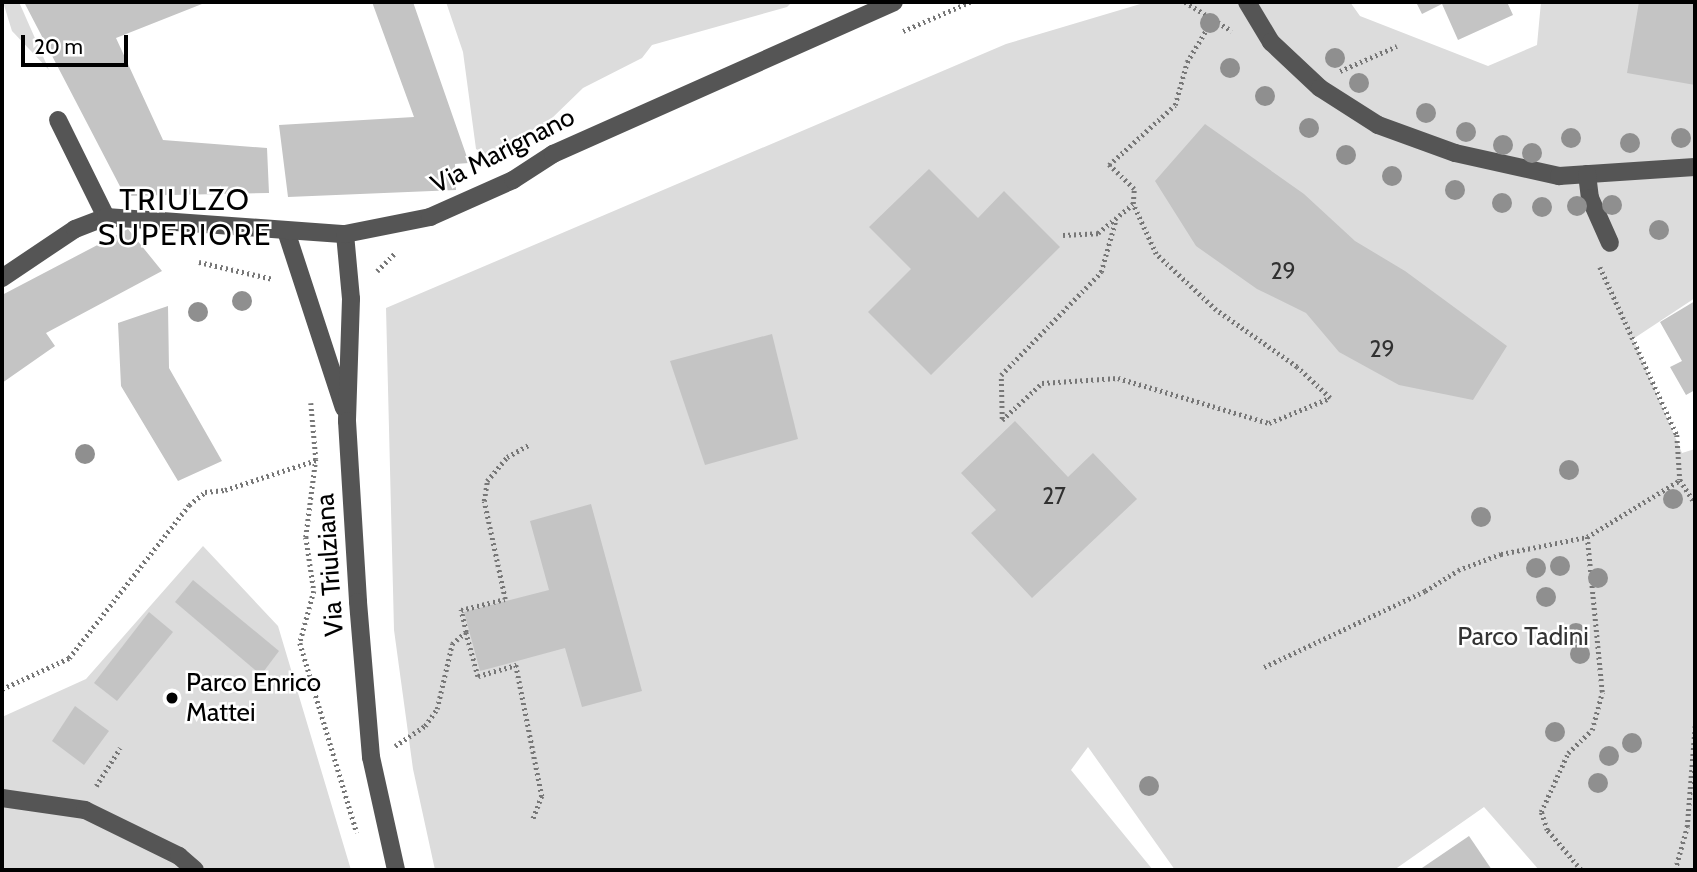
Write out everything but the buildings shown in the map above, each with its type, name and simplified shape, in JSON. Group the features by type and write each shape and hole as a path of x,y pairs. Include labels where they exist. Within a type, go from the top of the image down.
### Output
{"street":[{"name":"Via Marignano","path":"2,278 75,229 106,217 286,232 345,234 384,229 470,201 553,154 894,2"},
{"path":"1247,2 1271,42 1320,88 1378,125 1455,153 1525,170 1587,174 1695,167"},
{"path":"58,120 106,217"},
{"path":"1587,174 1590,198 1611,243"},
{"name":"Via Triulziana","path":"286,232 348,421"},
{"name":"Via Triulziana","path":"345,234 351,299 348,421 371,757 396,870"},
{"path":"2,798 85,810 178,856 195,870"}],"path":[{"path":"893,35 970,2"},
{"path":"1116,219 1101,272 1001,375 1002,420 1042,383 1118,378 1269,423 1330,398 1297,367 1216,310 1156,254 1133,204 1134,189 1109,165 1175,105 1187,62 1208,27 1215,24"},
{"path":"1335,74 1397,46"},
{"path":"1063,235 1098,233 1133,204"},
{"path":"375,276 387,257 407,247"},
{"path":"1598,261 1677,435 1680,480 1695,503"},
{"path":"199,262 272,278 279,287"},
{"path":"311,397 316,460 306,537 314,591 300,643 361,846"},
{"path":"529,445 507,457 488,481 483,514 505,598 461,610 478,676 516,665 542,796 533,819"},
{"path":"2,689 69,658 181,515 205,492 225,490 316,460"},
{"path":"1264,667 1425,591 1458,570 1501,554 1587,537 1680,480"},
{"path":"1581,870 1547,830 1541,811 1568,753 1592,730 1602,692 1587,537"},
{"path":"407,740 438,709 452,644 467,632"},
{"path":"1675,870 1688,827 1695,724"},
{"path":"85,810 120,748"}],"green space":[{"path":"3,2 19,2 49,70 12,31"},
{"path":"446,2 792,2 787,7 652,45 642,58 583,88 549,121 486,155 476,149 463,52"},
{"name":"Parco Tadini","path":"1147,2 1350,2 1360,16 1488,66 1537,45 1541,2 1695,2 1695,298 1633,339 1682,453 1695,449 1695,870 1539,870 1484,807 1394,870 1175,870 1088,747 1071,770 1153,870 435,870 413,769 394,630 386,308 1006,44"},
{"name":"Parco Enrico Mattei","path":"203,546 278,626 351,870 2,870 2,717 86,679"}],"place":[{"name":"Parco Enrico Mattei","path":"172,698"}],"district":[{"name":"TRIULZO SUPERIORE","path":"185,217"}]}
